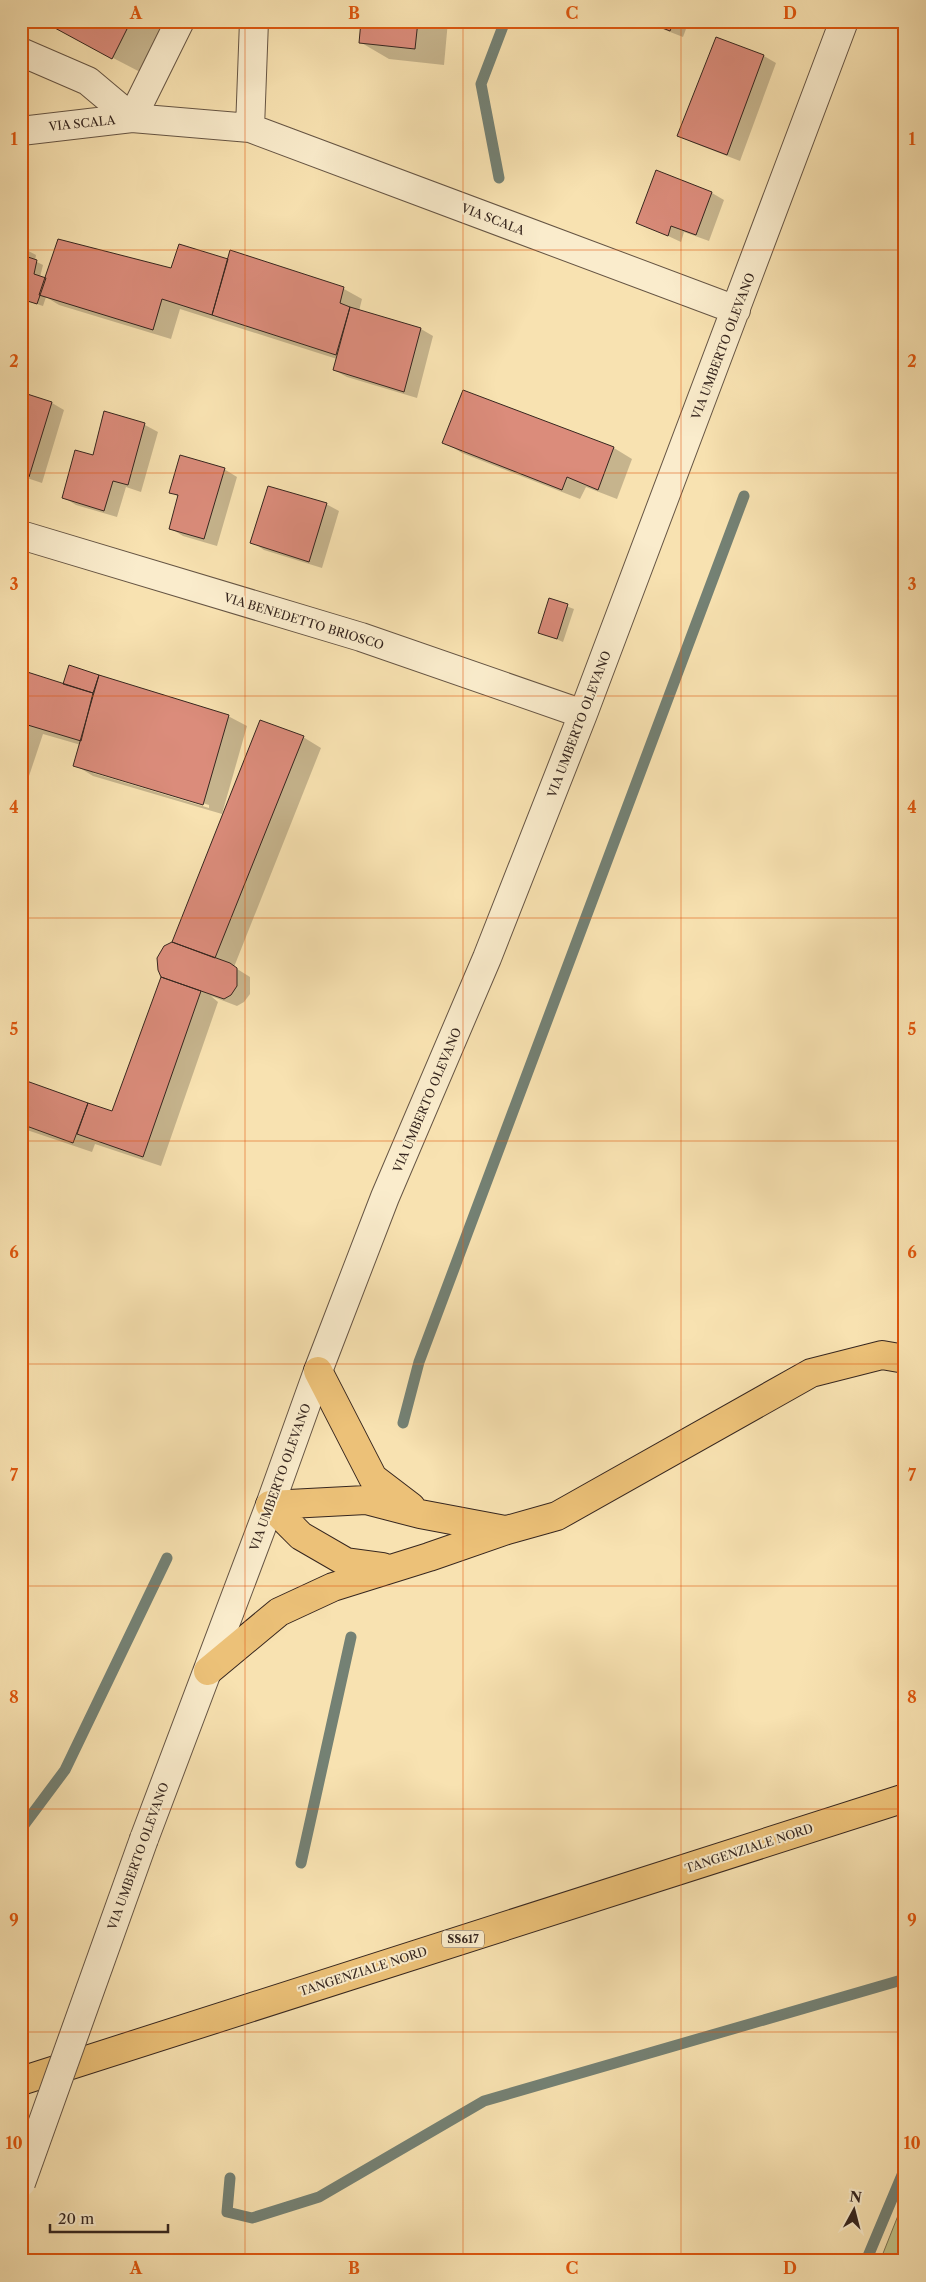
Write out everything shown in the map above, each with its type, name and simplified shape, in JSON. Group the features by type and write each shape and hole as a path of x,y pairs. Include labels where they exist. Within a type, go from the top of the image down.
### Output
{"highway":[{"path":"208,1670 279,1612 334,1586 392,1569 507,1530 557,1516 811,1374 882,1355 905,1359"},
{"path":"318,1371 373,1478 420,1514"},
{"path":"270,1505 366,1500 420,1514 507,1530"},
{"path":"270,1505 301,1536 346,1562 392,1569"},
{"name":"TANGENZIALE NORD","path":"21,2081 905,1798"}],"street":[{"name":"VIA SCALA","path":"132,118 180,21"},
{"path":"250,128 254,21"},
{"name":"VIA UMBERTO OLEVANO","path":"21,2182 144,1839 270,1505 318,1371 385,1197 487,958 583,714 844,21"},
{"path":"21,52 88,81 132,118"},
{"name":"VIA SCALA","path":"25,127 132,118 250,128 736,310"},
{"name":"VIA BENEDETTO BRIOSCO","path":"21,535 361,637 583,714"}],"green space":[{"path":"905,2198 905,2261 880,2261"}],"building":[{"path":"42,21 131,21 112,59"},
{"path":"361,21 418,21 415,49 359,43"},
{"path":"645,21 674,21 670,31"},
{"path":"716,37 764,55 727,155 677,136"},
{"path":"656,170 712,192 696,235 671,226 668,236 636,223"},
{"path":"58,239 171,268 179,244 228,259 212,315 162,299 153,330 39,295"},
{"path":"230,250 344,287 340,303 350,307 336,355 212,315"},
{"path":"22,255 37,260 34,274 46,278 37,304 21,299"},
{"path":"350,307 421,328 404,392 333,370"},
{"path":"463,390 614,447 598,490 567,477 562,490 442,443"},
{"path":"21,392 52,402 29,477 21,474"},
{"path":"104,411 145,423 128,485 113,481 104,511 62,498 75,450 93,455"},
{"path":"180,455 225,468 204,539 169,529 178,495 169,493"},
{"path":"268,486 327,503 309,562 250,543"},
{"path":"549,598 568,604 557,639 538,633"},
{"path":"69,665 99,675 93,693 63,684"},
{"path":"21,670 93,693 81,741 21,723"},
{"path":"99,675 229,715 203,805 73,766"},
{"path":"260,720 304,736 215,958 172,942"},
{"path":"172,942 230,963 237,968 237,986 231,995 224,999 161,977 157,958 164,946"},
{"path":"161,977 201,991 143,1157 77,1134 88,1103 112,1111"},
{"path":"21,1079 88,1103 73,1143 21,1124"}],"waterway":[{"path":"499,178 481,84 505,21"},
{"path":"403,1423 419,1362 744,496"},
{"path":"21,1829 65,1770 167,1558"},
{"path":"301,1863 351,1637"},
{"path":"230,2178 227,2212 252,2218 319,2197 484,2101 905,1979"},
{"path":"866,2261 905,2168"}]}
